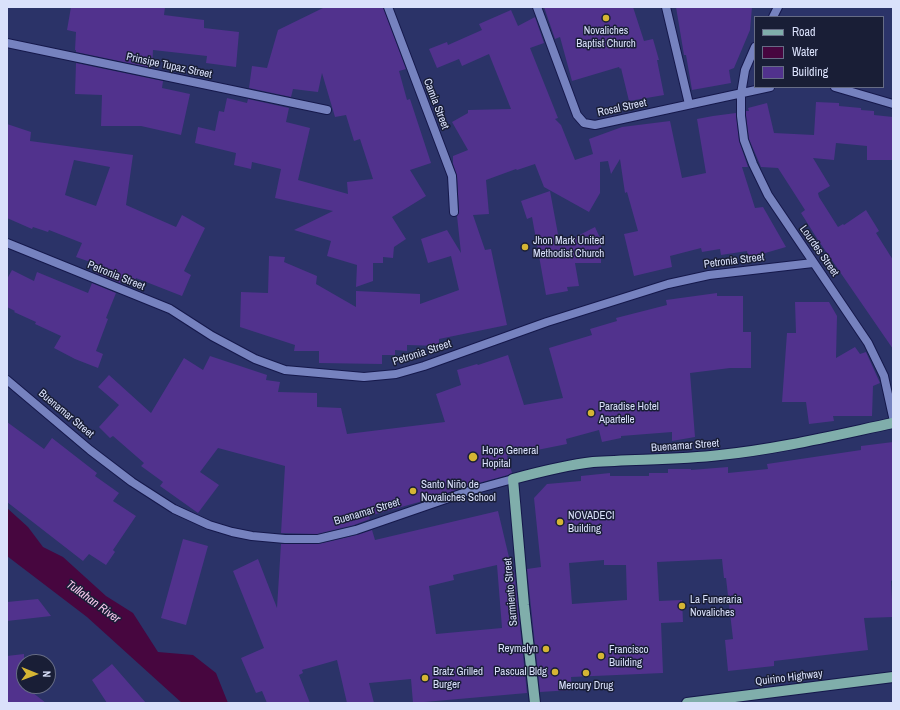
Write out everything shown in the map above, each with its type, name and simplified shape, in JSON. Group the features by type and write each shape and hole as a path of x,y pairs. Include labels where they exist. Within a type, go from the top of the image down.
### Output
{"main road":[{"name":"Buenamar Street","path":"513,479 547,470 593,462 678,460 784,446 893,423"},
{"name":"Sarmiento Street","path":"513,479 524,605 535,703"},
{"name":"Quirino Highway","path":"688,703 893,677"}],"street":[{"name":"Camia Street","path":"388,7 452,176 454,212"},
{"name":"Rosal Street","path":"537,7 577,115 584,123 595,125 766,88"},
{"path":"666,7 690,104"},
{"path":"774,16 778,7"},
{"name":"Prinsipe Tupaz Street","path":"7,43 327,110"},
{"name":"Lourdes Street","path":"754,49 745,70 741,94 741,116 744,140 753,164 768,195 813,264 841,302 868,343 884,376 893,417"},
{"path":"838,88 893,104"},
{"name":"Petronia Street","path":"7,243 170,309 212,336 267,364 285,370 364,378 396,374 424,366 547,322 668,284 709,275 813,264"},
{"name":"Buenamar Street","path":"7,380 90,450 132,482 174,509 208,524 232,532 252,536 285,539 318,539 348,532 469,491 513,479"}],"water":[{"name":"Tullahan River","path":"7,508 28,527 43,547 63,557 106,596 133,613 158,652 193,655 216,673 228,703 182,703 87,617 7,556"}],"building":[{"path":"71,7 165,7 164,15 204,20 204,28 239,32 236,67 206,63 207,56 153,50 152,68 76,52 76,32 67,30"},
{"path":"325,7 383,7 406,69 399,71 407,100 410,99 431,163 410,170 426,196 392,217 406,239 394,247 393,258 383,257 383,263 373,263 373,281 356,287 357,265 327,256 331,241 294,230 333,211 275,198 281,169 252,162 251,169 234,165 236,153 195,143 198,127 215,131 219,111 224,112 227,98 247,103 248,99 289,108 286,122 310,128 298,180 348,194 347,182 373,179 360,139 354,141 346,115 335,117 322,73 318,92 293,89 291,97 249,88 252,66 267,68 278,30"},
{"path":"544,7 633,7 644,41 653,39 659,60 657,60 664,95 629,101 621,68 620,69 619,67 572,81 560,37 555,39"},
{"path":"676,7 752,7 750,30 734,68 729,70 731,83 692,90 686,55 684,55"},
{"path":"511,10 518,26 535,17 544,43 530,48 558,118 555,119 561,125 575,160 593,154 589,139 622,127 670,121 682,178 706,173 697,119 736,113 739,141 748,167 742,167 755,208 763,207 786,247 748,258 747,251 721,255 720,249 702,252 701,248 670,256 672,267 634,276 624,234 638,231 627,192 625,193 620,159 611,174 608,161 600,162 600,193 589,212 544,187 535,164 486,180 489,214 473,215 485,250 491,249 507,325 439,339 439,346 407,345 407,351 395,350 395,355 382,355 382,364 319,363 319,351 294,351 295,345 240,327 241,292 268,293 269,256 285,257 284,262 317,276 316,284 356,307 356,291 420,294 420,304 459,290 451,256 428,263 421,239 447,230 461,253 457,216 459,212 457,176 453,164 453,156 468,150 452,122 468,113 468,110 511,109 489,54 462,66 459,59 437,68 429,49 447,42 448,45 482,30 479,24"},
{"path":"76,63 163,81 162,88 190,94 181,135 141,126 101,126 102,95 75,94"},
{"path":"816,102 839,103 839,106 861,108 861,110 874,111 874,115 893,117 893,160 867,160 867,146 836,143 834,160 813,158 830,186 818,193 819,197 838,227 843,224 844,225 866,210 879,231 876,233 893,260 893,349 818,240 801,213 805,210 778,168 761,167 749,139 746,111 749,111 748,108 767,103 774,133 814,135"},
{"path":"7,124 31,132 30,141 133,155 126,205 176,227 182,215 205,228 184,271 191,275 182,296 136,278 135,281 123,276 120,283 96,273 99,265 76,257 82,243 49,230 48,232 33,227 32,229 7,218","holes":["74,160 110,167 96,206 65,195"]},
{"path":"550,191 560,245 595,227 601,240 601,263 575,263 579,286 567,287 568,291 546,295 532,217 527,219 521,201"},
{"path":"12,270 34,281 37,272 88,293 92,283 116,293 106,318 108,319 96,351 103,354 98,368 75,359 54,348 61,336 35,324 36,322 14,312 15,311 7,307 7,279"},
{"path":"717,293 717,296 743,296 743,332 751,332 751,368 730,368 690,373 695,437 672,441 672,432 621,436 621,438 602,442 599,430 566,439 567,444 507,456 512,473 508,475 369,516 370,519 354,525 317,534 281,533 285,466 218,448 200,472 219,485 198,513 160,486 163,482 141,466 144,463 113,436 110,438 99,427 119,405 98,387 109,375 151,413 184,358 203,370 210,356 267,375 266,380 280,382 278,392 317,393 317,407 341,408 347,434 445,422 436,394 461,385 457,370 508,355 524,405 563,398 549,348 592,335 590,329 617,321 616,318 667,305 666,300"},
{"path":"795,302 829,302 837,316 836,358 855,347 860,354 866,352 880,383 873,386 872,416 833,416 834,421 809,424 806,402 782,402 787,333 796,333"},
{"path":"7,422 44,449 52,438 97,473 95,476 119,493 113,501 136,516 113,550 115,552 106,565 89,554 83,561 7,502"},
{"path":"893,442 893,580 891,581 893,617 864,618 868,650 774,661 774,666 728,671 725,640 733,639 726,578 724,578 722,559 657,562 659,601 682,600 683,622 661,623 663,673 571,677 572,690 540,692 527,569 541,567 534,498 547,484 581,481 581,476 610,473 610,476 649,476 649,473 668,473 668,469 691,470 728,467 728,473 768,469 767,464 861,450 861,446","holes":["604,560 604,565 626,565 627,600 572,604 569,563"]},
{"path":"498,511 512,570 514,570 527,693 413,703 411,679 369,683 374,703 347,703 337,660 302,670 303,673 299,675 310,703 267,703 262,691 256,693 241,658 264,648 233,571 258,559 277,608 281,544 319,544 372,530 375,540","holes":["497,565 502,628 436,634 429,586 454,580 453,575"]},
{"path":"183,539 208,546 186,625 161,618"},
{"path":"38,599 51,616 7,621 7,602"},
{"path":"16,655 16,694 34,694 46,703 7,703 7,656"},
{"path":"112,664 146,703 107,703 92,680"}],"place":[{"name":"Novaliches Baptist Church","path":"606,18"},
{"name":"Jhon Mark United Methodist Church","path":"525,247"},
{"name":"Paradise Hotel Apartelle","path":"591,413"},
{"name":"Hope General Hopital","path":"473,457"},
{"name":"Santo Niño de Novaliches School","path":"413,491"},
{"name":"NOVADECI Building","path":"560,522"},
{"name":"La Funeraria Novaliches","path":"682,606"},
{"name":"Reymalyn","path":"546,649"},
{"name":"Francisco Building","path":"601,656"},
{"name":"Pascual Bldg","path":"555,672"},
{"name":"Mercury Drug","path":"586,673"},
{"name":"Bratz Grilled Burger","path":"425,678"}]}
